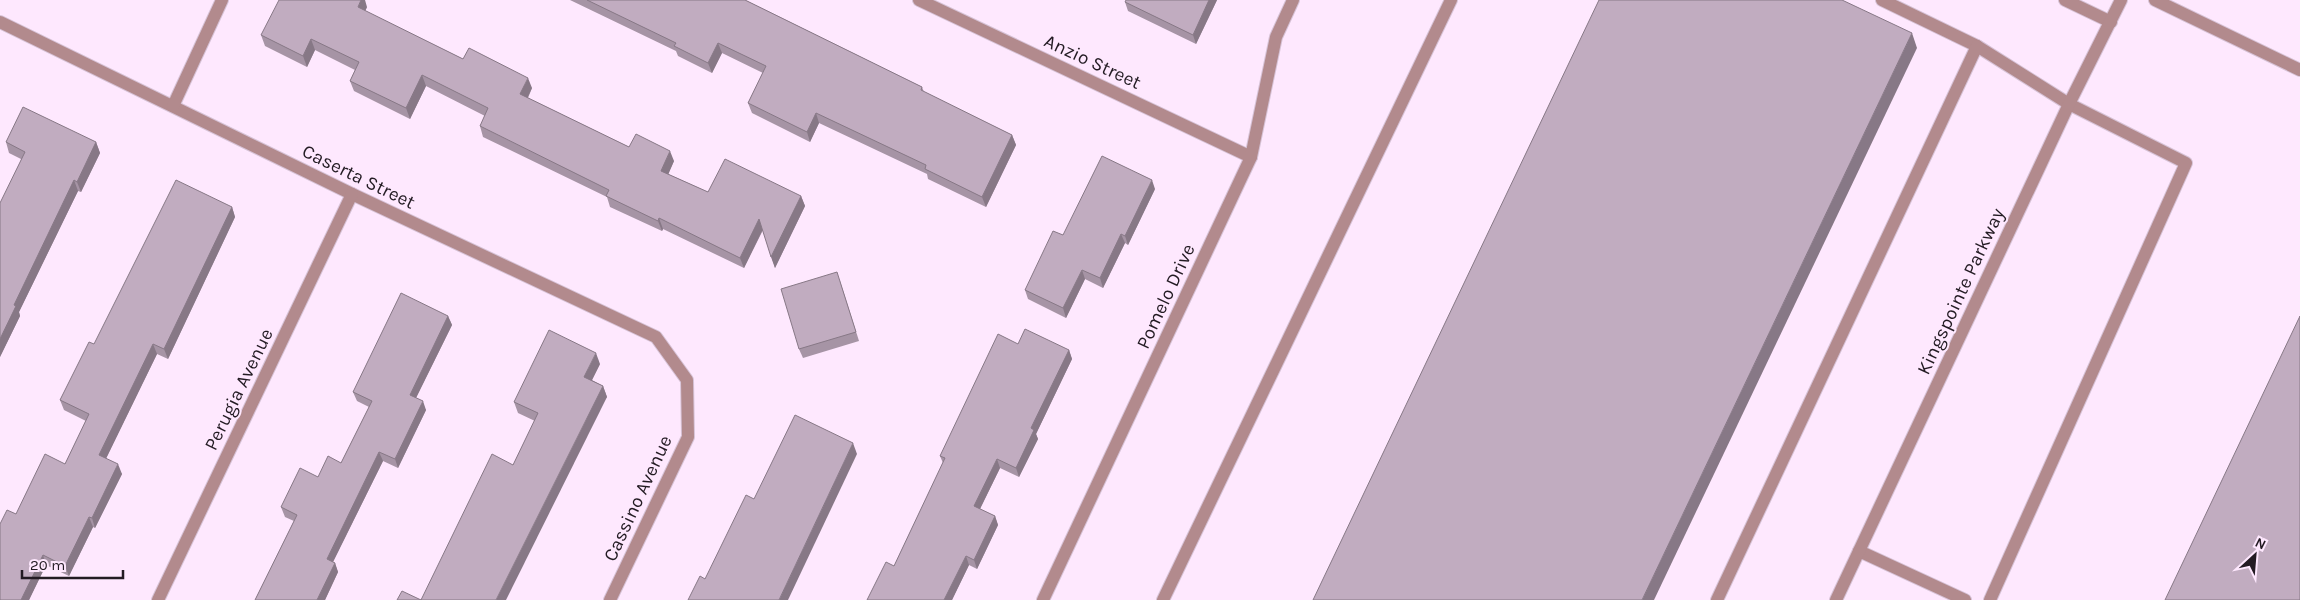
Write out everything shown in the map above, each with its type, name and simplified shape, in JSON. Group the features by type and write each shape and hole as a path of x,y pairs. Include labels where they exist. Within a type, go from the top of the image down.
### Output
{"street":[{"path":"172,106 222,0"},
{"name":"Anzio Street","path":"919,0 1250,157"},
{"name":"Pomelo Drive","path":"1043,600 1250,157 1276,37 1294,0"},
{"path":"1163,600 1451,0"},
{"path":"1882,0 1977,46 2069,104 2186,163 1990,600"},
{"path":"2065,0 2111,22"},
{"name":"Kingspointe Parkway","path":"1836,600 2069,104 2121,0"},
{"path":"2155,0 2300,70"},
{"name":"Caserta Street","path":"0,22 352,194 656,337 687,380"},
{"path":"1717,600 1977,46"},
{"name":"Perugia Avenue","path":"158,600 352,194"},
{"name":"Cassino Avenue","path":"610,600 688,437 687,380"},
{"path":"1859,552 1965,600"}],"building":[{"path":"279,0 361,0 358,7 463,59 469,48 528,78 520,94 629,147 636,134 670,151 661,171 708,192 725,159 801,196 771,257 759,219 740,258 659,218 658,221 606,196 609,190 480,126 488,108 422,75 406,108 350,81 359,62 311,39 303,56 261,35"},
{"path":"587,0 745,0 922,87 921,90 1012,135 982,197 925,169 926,165 816,113 807,132 748,103 766,66 718,43 708,63 674,46 676,43"},
{"path":"1126,0 1209,0 1193,35 1125,2"},
{"path":"1599,0 1842,0 1912,33 1642,600 1313,600"},
{"path":"23,107 96,142 77,182 74,180 14,305 16,306 0,339 0,203 25,152 6,142"},
{"path":"1102,156 1152,180 1125,236 1121,234 1100,278 1082,270 1063,308 1025,290 1053,231 1063,235"},
{"path":"176,180 232,207 164,349 153,344 99,455 118,464 92,518 89,517 65,566 43,555 21,600 0,600 0,524 7,510 16,514 45,454 65,464 89,414 60,400 89,342 94,344"},
{"path":"837,272 856,332 799,349 781,289"},
{"path":"401,293 448,316 410,395 423,401 395,459 379,452 327,559 335,563 317,600 255,600 297,515 281,507 300,468 318,477 328,456 341,463 372,401 353,392"},
{"path":"2300,316 2300,600 2165,600"},
{"path":"1025,329 1069,350 1031,428 1034,430 1016,468 997,459 974,506 995,516 974,560 966,556 944,600 867,600 886,562 894,566 945,458 940,456 998,334 1018,344"},
{"path":"549,330 596,353 584,377 603,386 496,600 421,600 492,454 513,465 538,413 514,402"},
{"path":"795,415 853,443 779,600 688,600 700,576 705,579 746,495 754,499"},
{"path":"402,591 421,600 397,600"}]}
